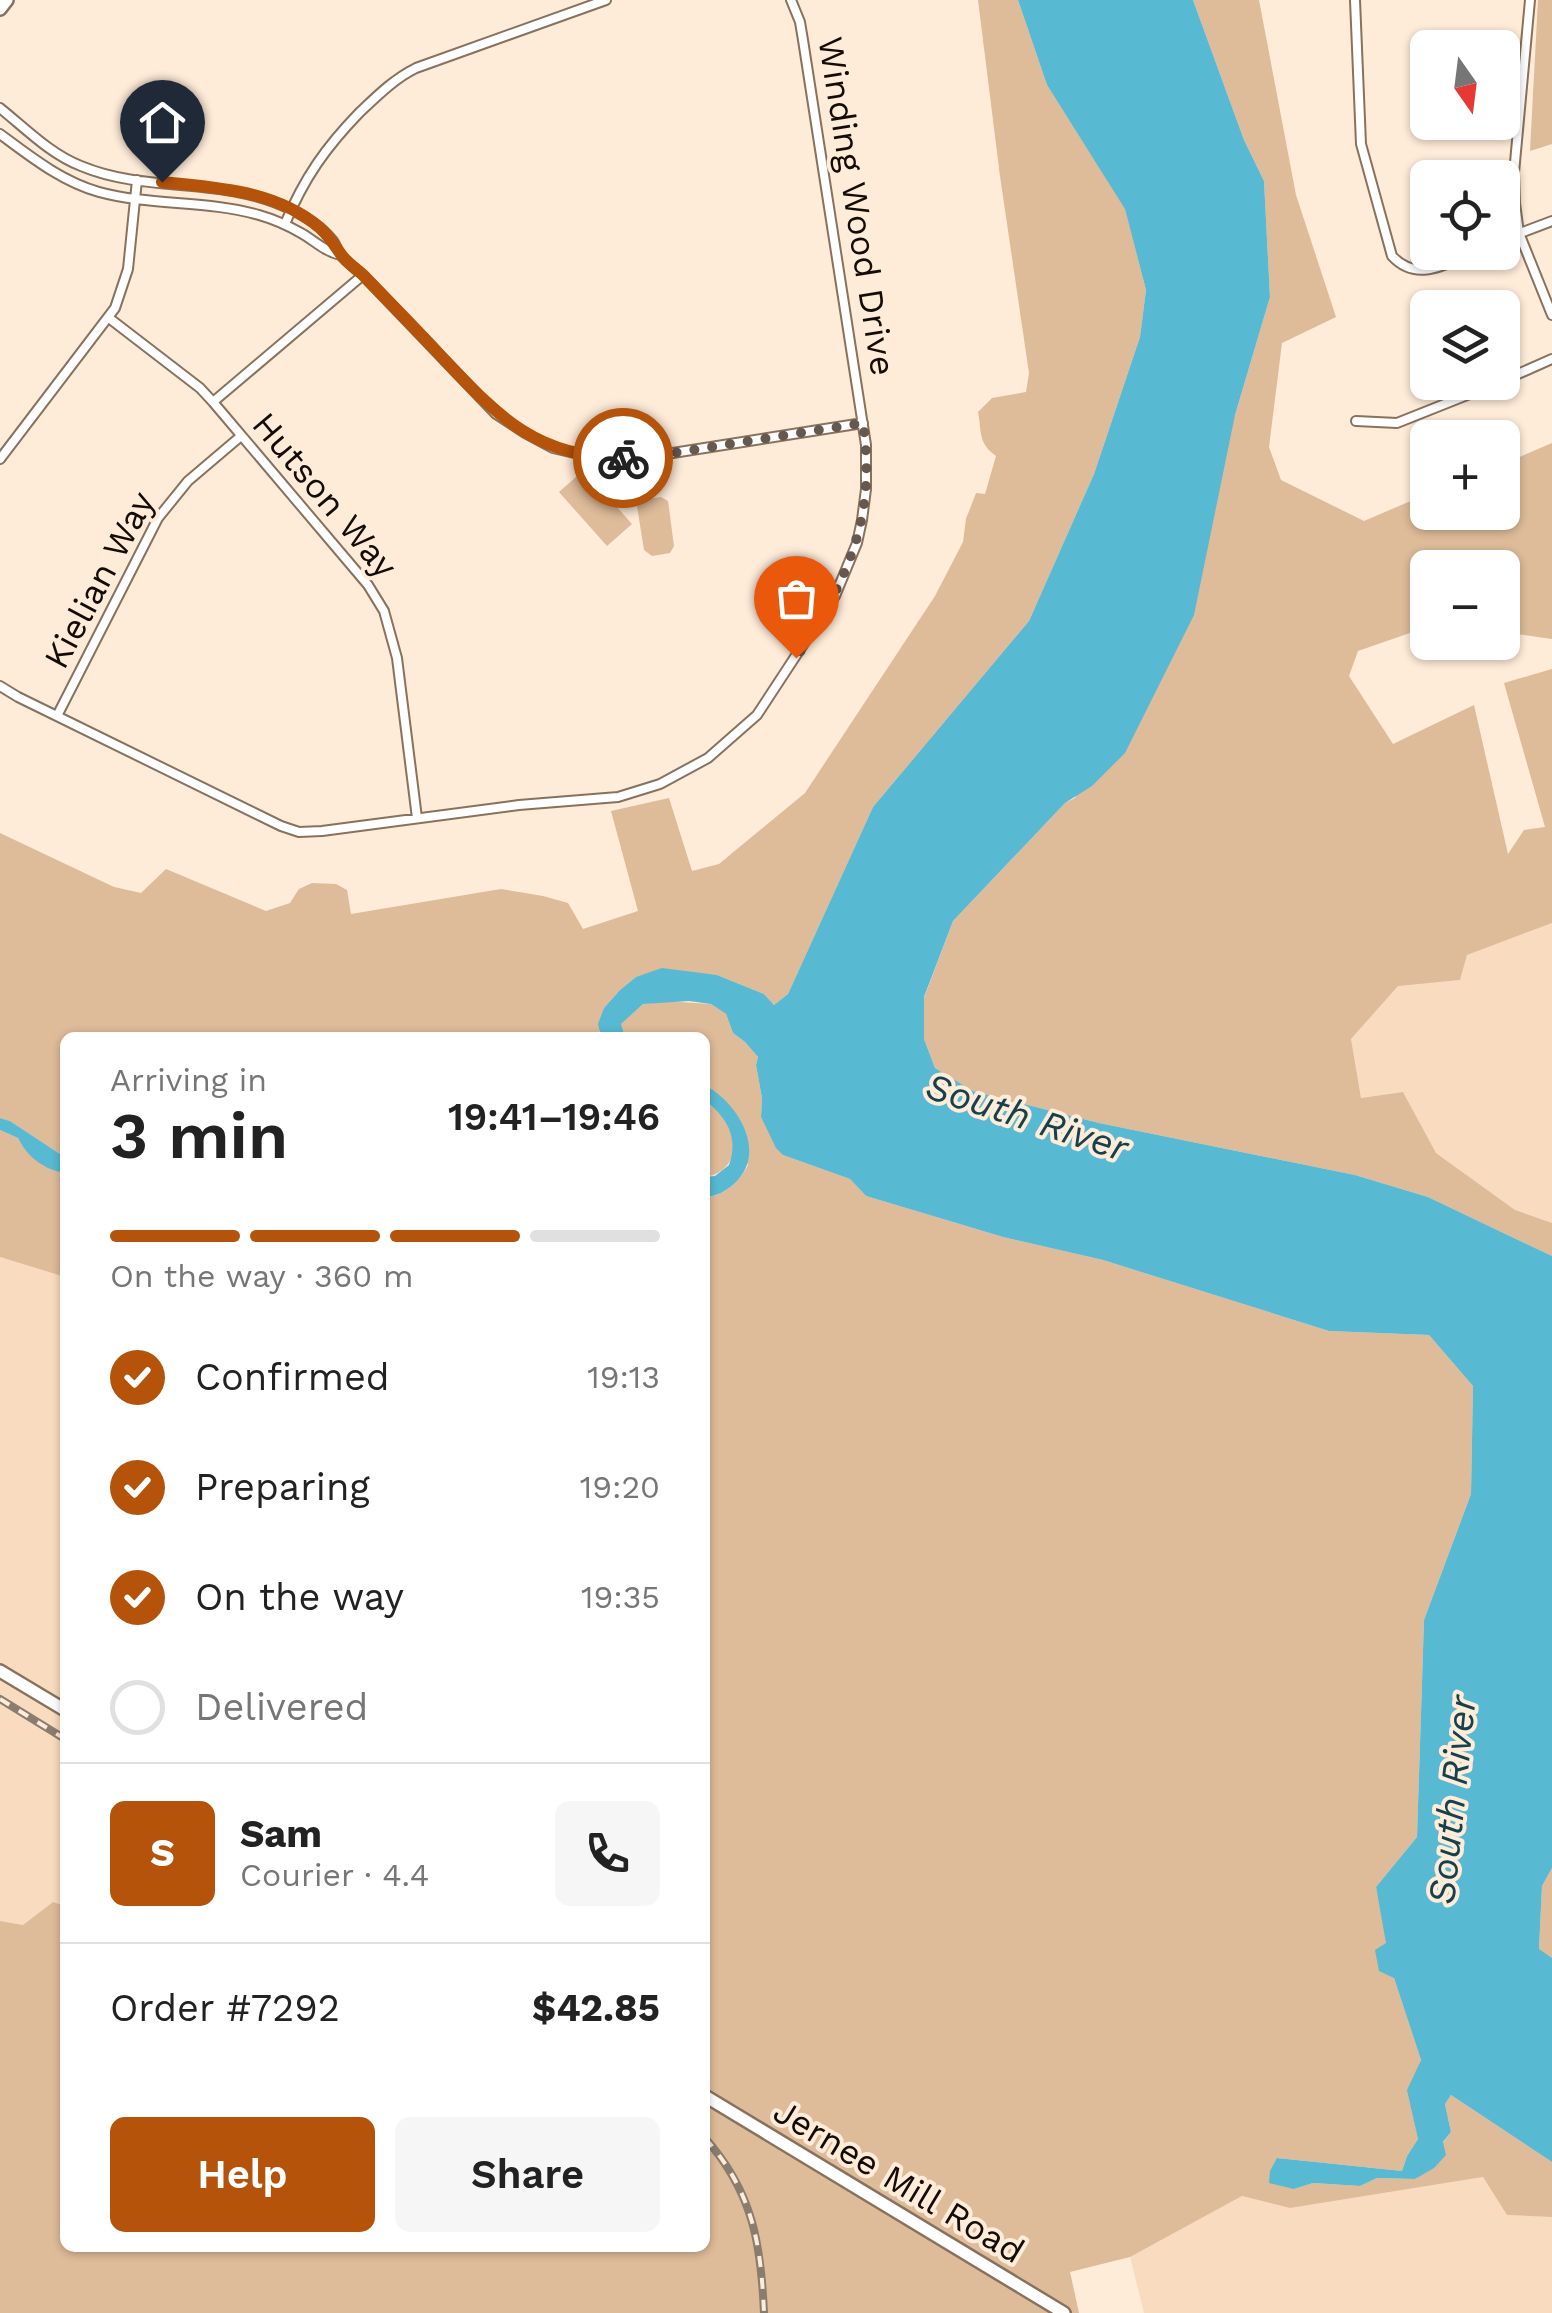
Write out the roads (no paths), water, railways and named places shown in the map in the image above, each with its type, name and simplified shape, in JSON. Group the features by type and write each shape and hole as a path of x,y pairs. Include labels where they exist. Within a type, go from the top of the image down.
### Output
{"street":[{"path":"0,9 7,0"},
{"path":"285,224 308,174 332,141 399,77 606,0"},
{"name":"Winding Wood Drive","path":"0,686 247,810 299,832 637,793 685,772 731,740 760,711 834,596 862,520 866,488 863,423 800,22 791,0"},
{"path":"1355,0 1361,144 1392,256 1410,268"},
{"path":"1515,160 1530,0"},
{"path":"0,108 78,166 137,180 242,192 291,209 335,242 340,255"},
{"path":"0,134 66,180 99,192 237,210 285,224 328,252 340,255 496,414 553,448 587,456 642,458 863,423"},
{"path":"0,458 109,318 128,269 137,180"},
{"path":"1520,233 1552,220"},
{"path":"1520,235 1552,315"},
{"path":"214,402 363,275"},
{"name":"Hutson Way","path":"109,318 214,402 368,585 384,611 396,658 417,818"},
{"path":"1520,373 1552,359"},
{"path":"1356,421 1397,423 1455,400"},
{"name":"Kielian Way","path":"57,716 158,518 188,480 241,436"},
{"path":"0,1671 60,1707"},
{"name":"Jernee Mill Road","path":"710,2099 1064,2313"}],"water":[{"name":"South River","path":"1018,0 1193,0 1244,140 1264,181 1270,297 1235,415 1194,615 1125,753 1092,786 1065,803 953,921 924,997 924,1039 935,1068 973,1091 1099,1123 1355,1175 1428,1197 1552,1256 1552,1868 1542,1886 1539,1949 1552,1958 1552,2162 1451,2095 1445,2104 1451,2132 1443,2142 1446,2155 1415,2179 1377,2178 1360,2186 1313,2183 1294,2189 1269,2183 1277,2158 1402,2171 1418,2139 1407,2090 1421,2060 1394,1978 1379,1971 1375,1950 1386,1943 1376,1887 1417,1837 1424,1620 1471,1494 1473,1386 1429,1335 1329,1331 1103,1260 1003,1237 866,1196 850,1179 783,1155 761,1117 758,1057 733,1033 726,1014 711,1004 643,1004 621,1024 623,1032 600,1032 598,1024 604,1008 620,990 636,977 662,968 717,975 764,994 774,1005 788,994 873,807 1029,621 1094,474 1140,337 1146,290 1125,209 1047,85"},
{"path":"710,1088 738,1116 749,1144 749,1158 734,1184 710,1196 710,1176 729,1165 733,1146 729,1129 710,1105"},
{"path":"0,1118 10,1121 60,1154 60,1172 37,1162 18,1138 0,1130"}],"railway":[{"path":"0,1699 60,1736"},
{"path":"710,2144 734,2178 751,2220 764,2313"}]}
